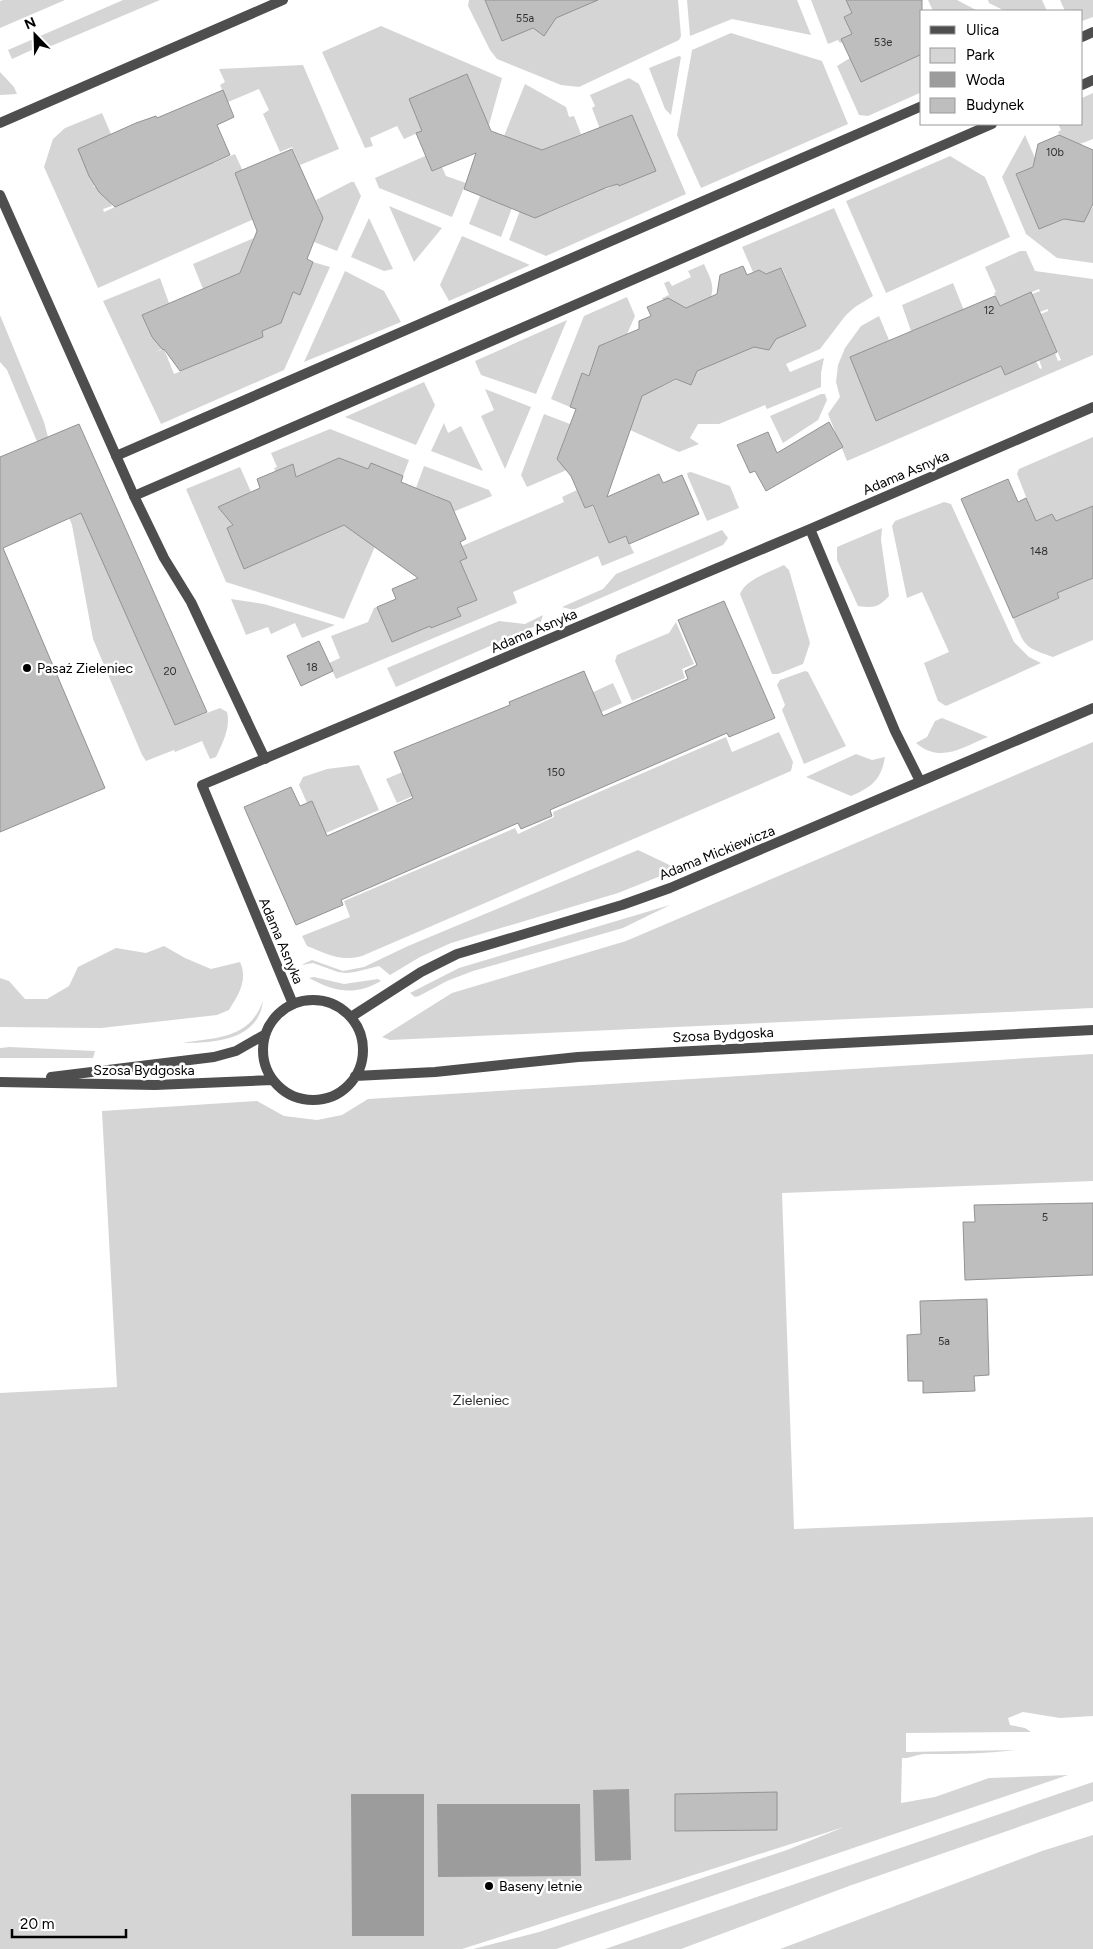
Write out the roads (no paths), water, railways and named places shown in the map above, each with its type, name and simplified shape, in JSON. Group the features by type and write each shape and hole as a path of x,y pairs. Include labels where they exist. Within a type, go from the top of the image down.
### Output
{"street":[{"path":"0,123 283,0"},
{"path":"116,456 920,107"},
{"path":"134,496 990,125"},
{"path":"0,195 134,496 164,558 191,602 264,759"},
{"name":"Adama Asnyka","path":"293,1004 202,785 810,529 1093,407"},
{"path":"810,529 895,731 920,781"},
{"name":"Adama Mickiewicza","path":"351,1017 421,972 457,954 622,905 670,888 1093,708"},
{"path":"308,1000 324,1001 339,1007 351,1017 363,1041 363,1056 359,1071 351,1083 339,1093 326,1099 311,1101 296,1098 282,1091 272,1080 264,1066 262,1050 264,1035 270,1022 280,1011 293,1004 308,1000"},
{"name":"Szosa Bydgoska","path":"355,1076 435,1072 578,1057 1093,1030"},
{"name":"Szosa Bydgoska","path":"0,1082 214,1057 236,1050 264,1035"},
{"name":"Szosa Bydgoska","path":"15,1081 155,1085 272,1080"}],"water":[{"path":"629,1789 631,1860 595,1861 593,1790"},
{"path":"351,1794 424,1794 424,1936 352,1936"},
{"path":"437,1804 580,1804 581,1876 438,1877"}],"place":[{"name":"Pasaż Zieleniec","path":"27,668"},
{"name":"Baseny letnie","path":"489,1886"}],"park label":[{"name":"Zieleniec","path":"481,1400"}]}
